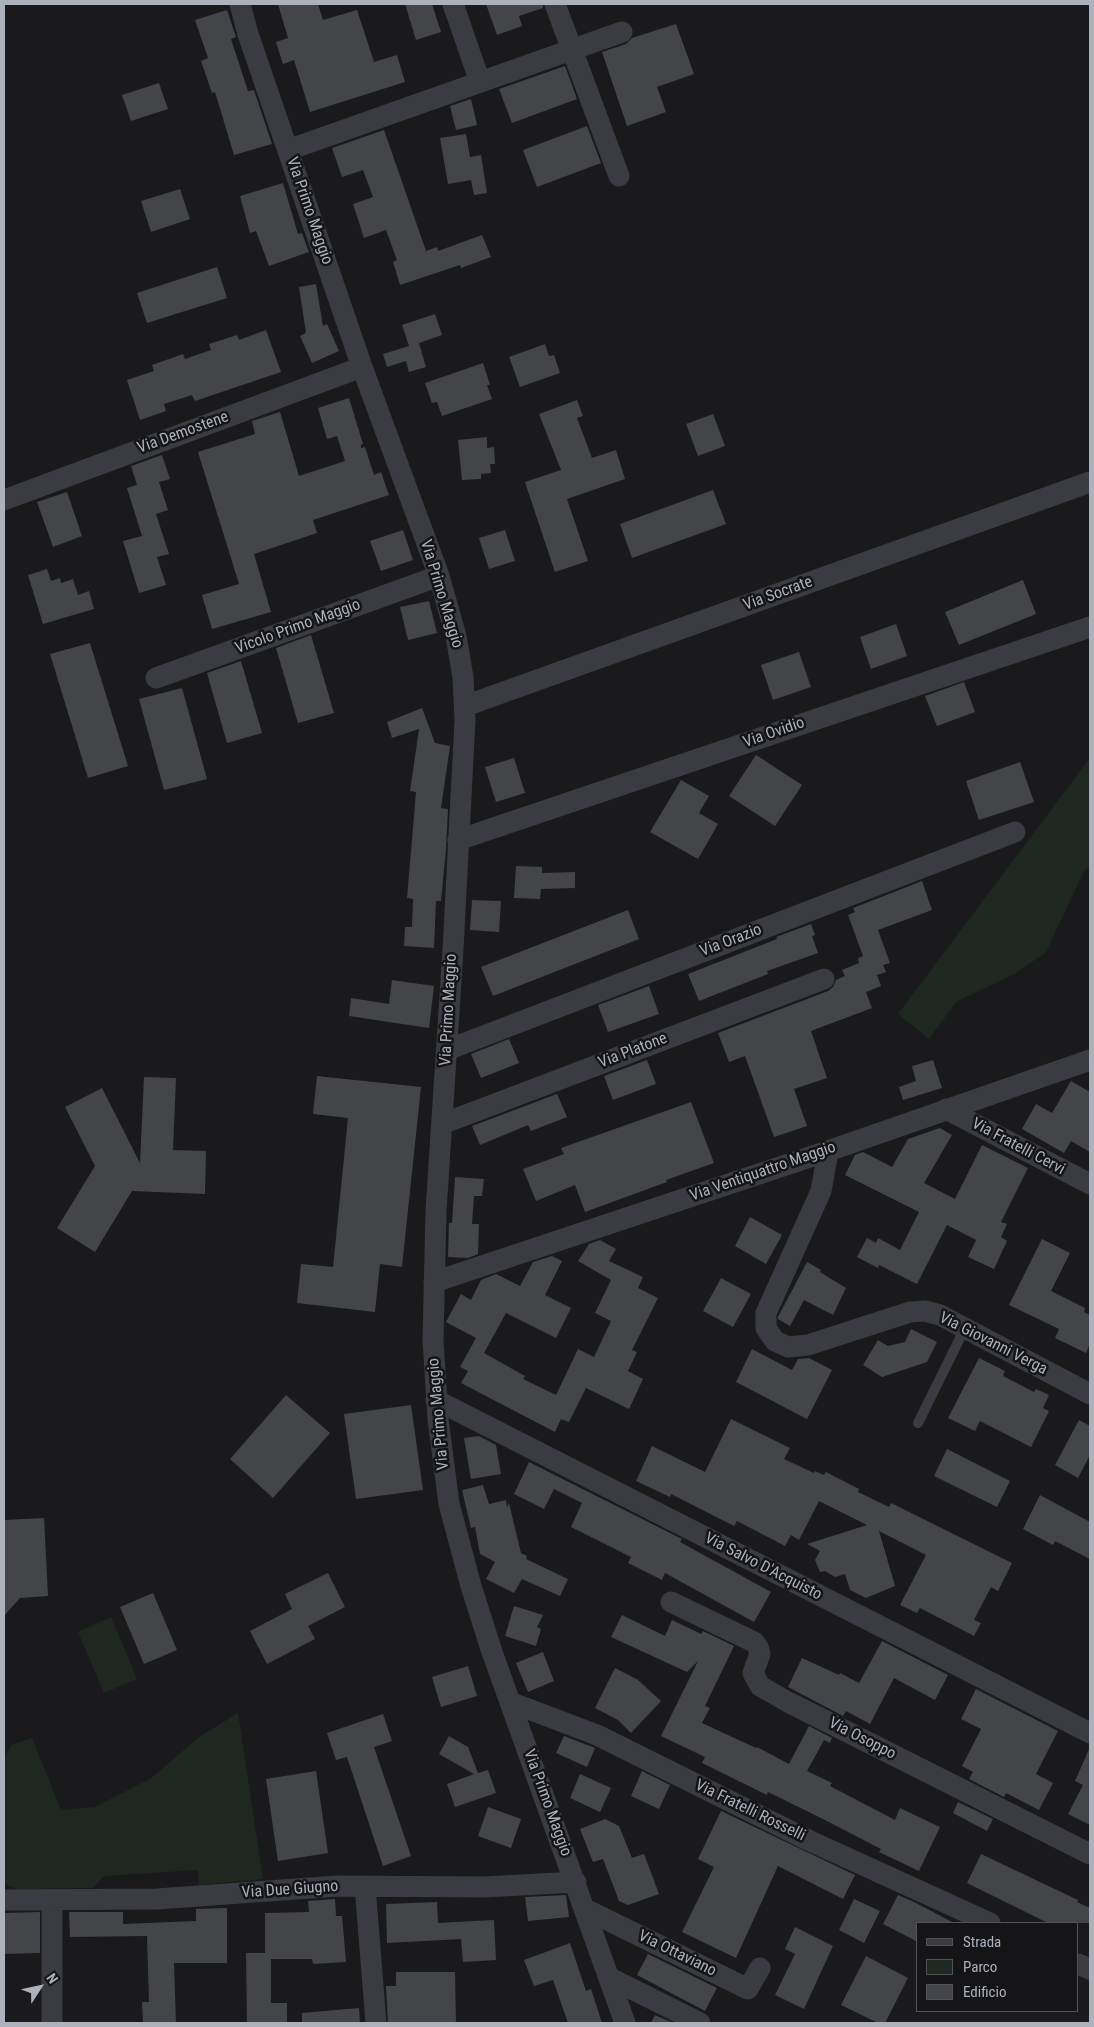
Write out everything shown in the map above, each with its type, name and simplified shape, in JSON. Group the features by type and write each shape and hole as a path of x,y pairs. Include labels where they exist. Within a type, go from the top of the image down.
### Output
{"street":[{"name":"Via Primo Maggio","path":"240,4 248,34 362,367 439,576 456,636 465,706 447,1050 436,1211 433,1340 436,1400 445,1475 457,1536 492,1652 625,2023"},
{"path":"453,4 480,82"},
{"path":"555,4 620,176"},
{"path":"288,150 622,32"},
{"name":"Via Demostene","path":"4,500 362,367"},
{"name":"Via Socrate","path":"465,706 1090,482"},
{"name":"Vicolo Primo Maggio","path":"156,678 439,576"},
{"name":"Via Ovidio","path":"458,840 1090,627"},
{"name":"Via Orazio","path":"447,1050 1015,832"},
{"name":"Via Platone","path":"442,1124 824,978"},
{"name":"Via Ventiquattro Maggio","path":"434,1282 828,1151 1090,1060"},
{"name":"Via Fratelli Cervi","path":"946,1109 1090,1184"},
{"name":"Via Giovanni Verga","path":"828,1151 821,1191 767,1309 765,1323 768,1334 774,1341 783,1346 814,1344 918,1311 932,1312 1090,1394"},
{"name":"Via Salvo D'Acquisto","path":"436,1400 1090,1733"},
{"name":"Via Osoppo","path":"671,1602 754,1642 760,1654 753,1669 754,1677 760,1686 788,1702 1090,1854"},
{"name":"Via Fratelli Rosselli","path":"510,1702 597,1735 808,1840 988,1922"},
{"name":"Via Due Giugno","path":"4,1900 157,1899 324,1887 484,1887 576,1882"},
{"path":"365,1886 376,2023"},
{"path":"52,1900 52,2023"},
{"name":"Via Ottaviano","path":"585,1909 748,1989 760,1968"},
{"path":"610,1978 700,2023"}],"lane":[{"path":"918,1423 964,1328"}],"green space":[{"path":"1090,758 1090,865 1083,873 1046,952 1016,973 956,1002 929,1039 898,1014"},
{"path":"111,1617 137,1679 104,1693 78,1632"},
{"path":"238,1713 263,1879 199,1885 198,1870 104,1876 93,1888 16,1889 4,1883 4,1760 11,1745 32,1738 61,1810 95,1807 150,1779 199,1737"}],"building":[{"path":"278,4 318,4 323,20 357,10 374,62 397,55 405,82 310,112 294,60 283,64 276,42 288,38"},
{"path":"405,4 432,4 441,32 416,40"},
{"path":"486,4 543,4 543,8 519,16 522,26 497,35"},
{"path":"227,10 236,37 231,39 248,91 254,90 272,144 234,155 215,92 212,93 201,61 208,58 195,20"},
{"path":"676,24 694,74 657,87 666,112 627,126 602,52 626,44 632,38"},
{"path":"565,66 577,99 512,123 499,89"},
{"path":"159,83 168,109 131,121 122,95"},
{"path":"471,99 477,125 456,130 450,106"},
{"path":"587,126 601,163 537,187 523,150"},
{"path":"384,130 426,251 437,247 438,251 482,235 491,257 461,268 460,265 400,285 393,262 397,260 386,230 364,238 353,204 373,197 363,170 342,177 332,148"},
{"path":"466,134 470,157 481,155 487,193 474,195 471,180 448,184 440,138"},
{"path":"283,183 298,234 302,233 309,252 269,266 256,231 250,233 240,196"},
{"path":"180,189 190,219 151,232 141,201"},
{"path":"217,267 227,298 147,323 137,293"},
{"path":"316,284 323,326 327,324 339,351 312,363 300,336 306,333 299,287"},
{"path":"435,314 442,335 419,343 426,367 409,372 406,361 387,367 383,354 409,346 402,325"},
{"path":"266,330 281,372 195,401 192,395 164,404 166,411 140,420 127,380 154,371 152,365 183,354 185,359 211,350 209,344 237,335 239,340"},
{"path":"545,344 549,356 554,355 560,373 520,387 509,357"},
{"path":"483,363 492,399 442,416 437,402 432,403 425,383"},
{"path":"349,398 363,444 361,448 365,447 374,475 381,472 389,495 313,520 317,533 254,554 271,612 212,629 202,595 239,584 198,452 255,434 252,421 280,412 299,476 345,461 337,436 327,439 318,408"},
{"path":"577,400 583,416 577,418 592,458 616,450 625,479 567,499 588,561 555,572 525,482 561,470 539,414"},
{"path":"713,414 725,446 698,456 686,424"},
{"path":"487,437 487,448 494,447 495,464 490,464 491,473 481,474 481,479 462,480 458,440"},
{"path":"162,455 170,479 159,482 168,510 156,514 169,554 157,557 166,585 139,593 123,541 142,536 127,488 137,485 131,466"},
{"path":"713,490 726,524 632,558 620,524"},
{"path":"67,492 82,536 53,547 37,502"},
{"path":"403,530 413,560 381,571 370,541"},
{"path":"505,530 515,561 489,569 479,538"},
{"path":"47,569 51,581 60,578 61,583 73,579 78,595 89,591 94,609 43,624 28,575"},
{"path":"1023,580 1036,614 959,645 945,612"},
{"path":"429,601 437,633 408,640 400,607"},
{"path":"896,624 907,656 871,669 860,637"},
{"path":"311,635 334,713 298,723 276,648"},
{"path":"90,643 128,766 88,778 50,654"},
{"path":"799,652 811,687 773,700 761,665"},
{"path":"241,661 262,733 227,743 207,673"},
{"path":"964,682 975,712 937,726 925,696"},
{"path":"182,688 207,779 164,790 139,699"},
{"path":"422,708 435,743 450,746 441,808 448,809 446,849 441,901 436,901 434,948 404,946 405,927 412,927 413,899 407,898 416,792 410,791 419,729 392,738 387,722"},
{"path":"756,755 802,785 775,826 729,796"},
{"path":"514,758 525,793 496,802 485,767"},
{"path":"1020,762 1034,802 979,820 966,781"},
{"path":"681,780 709,796 699,813 718,824 698,859 650,832"},
{"path":"516,866 542,867 542,873 575,872 575,888 541,889 540,899 514,898"},
{"path":"922,881 932,910 878,930 890,963 883,965 886,972 877,975 881,986 866,992 872,1008 811,1031 827,1078 794,1089 807,1126 774,1137 745,1056 729,1062 718,1033 828,991 833,987 836,980 845,976 842,970 859,963 858,958 863,956 848,915 855,912 853,908"},
{"path":"472,900 501,901 499,932 470,930"},
{"path":"628,910 639,939 493,996 481,967"},
{"path":"811,924 815,935 812,936 818,953 767,971 768,974 699,1001 688,974"},
{"path":"392,980 434,986 429,1028 349,1016 351,998 389,1004"},
{"path":"649,986 659,1014 608,1032 598,1005"},
{"path":"509,1039 519,1063 481,1078 471,1054"},
{"path":"647,1060 656,1084 613,1100 604,1076"},
{"path":"933,1060 942,1088 903,1100 899,1087 916,1081 912,1066"},
{"path":"317,1076 421,1087 402,1267 380,1264 375,1312 297,1303 301,1264 333,1267 348,1118 313,1114"},
{"path":"144,1077 176,1078 173,1150 206,1151 205,1194 132,1191 95,1252 57,1228 95,1166 65,1107 102,1088 140,1163"},
{"path":"1071,1081 1090,1092 1090,1152 1071,1141 1064,1153 1022,1129 1036,1104 1052,1113"},
{"path":"557,1094 567,1117 531,1131 528,1125 480,1145 472,1126"},
{"path":"691,1102 714,1163 585,1212 575,1185 536,1201 523,1169 564,1154 561,1148"},
{"path":"940,1128 952,1135 924,1183 955,1199 982,1145 1028,1168 1001,1222 1007,1224 1001,1237 1007,1241 994,1269 968,1257 976,1240 947,1225 917,1284 879,1265 878,1268 857,1257 867,1238 876,1243 878,1238 900,1250 919,1212 845,1175 855,1155 863,1152 892,1167 908,1139"},
{"path":"455,1177 484,1179 482,1196 474,1196 472,1224 479,1224 478,1254 468,1258 448,1257 449,1223 452,1223"},
{"path":"750,1217 782,1235 766,1264 735,1246"},
{"path":"1042,1239 1070,1253 1051,1291 1085,1308 1084,1312 1090,1315 1090,1343 1086,1353 1055,1338 1059,1329 1009,1305"},
{"path":"600,1240 616,1249 609,1261 643,1277 638,1288 658,1298 632,1350 637,1352 628,1371 643,1379 629,1409 586,1388 569,1422 561,1419 555,1432 461,1383 468,1371 460,1367 476,1338 446,1322 461,1294 471,1300 481,1280 496,1274 520,1286 533,1262 552,1256 562,1261 545,1295 571,1308 556,1338 506,1313 484,1353 525,1376 523,1379 556,1395 578,1349 594,1357 611,1321 595,1313 611,1280 578,1261 589,1244"},
{"path":"807,1262 846,1288 833,1315 804,1300 790,1326 778,1319 778,1317"},
{"path":"721,1278 751,1294 733,1327 703,1311"},
{"path":"911,1329 937,1342 927,1362 882,1377 863,1365 878,1340 888,1346 905,1342"},
{"path":"752,1349 792,1370 798,1359 809,1358 832,1370 807,1419 736,1382"},
{"path":"979,1358 1005,1371 1003,1376 1034,1392 1036,1389 1049,1395 1043,1408 1049,1411 1031,1447 980,1421 975,1431 948,1418"},
{"path":"286,1395 330,1433 273,1498 230,1459"},
{"path":"411,1405 423,1490 356,1499 344,1414"},
{"path":"731,1419 790,1448 784,1459 814,1473 815,1471 824,1475 826,1472 859,1489 858,1492 889,1507 891,1503 1012,1563 998,1591 991,1587 974,1620 981,1623 974,1636 920,1608 917,1613 900,1605 926,1555 879,1531 895,1586 866,1598 850,1590 845,1574 835,1577 825,1571 820,1572 815,1560 820,1551 807,1544 867,1525 819,1501 799,1540 791,1535 785,1546 737,1521 734,1526 671,1494 670,1497 636,1481 652,1446 705,1472"},
{"path":"1079,1420 1090,1426 1090,1455 1078,1478 1055,1465"},
{"path":"479,1436 496,1445 501,1474 471,1479 464,1438"},
{"path":"947,1449 1010,1481 997,1507 934,1476"},
{"path":"529,1462 682,1539 680,1542 771,1592 754,1622 665,1573 662,1580 628,1563 631,1557 571,1527 582,1503 554,1489 544,1509 514,1494"},
{"path":"483,1485 489,1504 506,1500 507,1508 509,1503 521,1553 527,1556 526,1559 568,1579 560,1596 522,1579 514,1593 486,1579 495,1562 480,1554 475,1527 471,1528 462,1490"},
{"path":"1040,1495 1090,1522 1090,1559 1055,1541 1053,1545 1023,1529"},
{"path":"44,1518 48,1596 20,1598 4,1616 4,1520"},
{"path":"328,1573 345,1607 308,1626 315,1639 267,1664 250,1631 292,1609 285,1594"},
{"path":"153,1593 177,1650 144,1664 120,1607"},
{"path":"514,1606 543,1615 537,1627 541,1629 536,1646 505,1636"},
{"path":"622,1615 665,1636 672,1620 701,1634 703,1631 734,1646 705,1706 710,1708 702,1723 757,1747 789,1764 809,1726 832,1738 830,1743 824,1740 807,1771 832,1783 830,1786 895,1820 900,1808 940,1827 919,1871 879,1852 881,1849 823,1819 768,1792 767,1795 702,1763 705,1757 661,1736 698,1661 687,1672 611,1637"},
{"path":"882,1641 948,1675 935,1700 894,1678 870,1724 846,1711 843,1716 788,1687 802,1658 839,1675 840,1673 859,1683"},
{"path":"543,1652 554,1681 528,1692 516,1663"},
{"path":"468,1666 477,1696 441,1707 432,1677"},
{"path":"615,1668 638,1680 661,1701 631,1733 618,1720 595,1708"},
{"path":"976,1689 1058,1731 1036,1774 1053,1783 1039,1810 1006,1793 1004,1797 969,1779 973,1772 962,1766 981,1729 961,1719"},
{"path":"383,1714 392,1741 374,1747 411,1856 383,1866 347,1757 336,1760 327,1733"},
{"path":"449,1736 468,1747 478,1773 488,1770 496,1793 455,1807 447,1784 474,1774 439,1754"},
{"path":"564,1736 595,1748 587,1767 556,1753"},
{"path":"1090,1747 1090,1825 1068,1814 1083,1785 1075,1781"},
{"path":"316,1771 328,1853 278,1861 266,1779"},
{"path":"642,1771 670,1785 659,1809 631,1796"},
{"path":"580,1774 611,1788 600,1812 570,1798"},
{"path":"958,1802 993,1819 987,1831 953,1813"},
{"path":"488,1807 521,1819 511,1848 478,1836"},
{"path":"721,1811 855,1875 843,1899 778,1866 736,1958 682,1932 714,1867 698,1859"},
{"path":"605,1819 619,1826 632,1858 644,1854 659,1894 628,1905 619,1901 603,1859 593,1862 580,1829"},
{"path":"981,1854 1078,1900 1077,1902 1090,1908 1090,1923 1046,1922 967,1883"},
{"path":"566,1895 569,1917 528,1921 525,1897"},
{"path":"898,1895 952,1922 916,1922 916,1941 883,1924"},
{"path":"335,1899 336,1916 342,1916 346,1962 313,1964 312,1959 271,1959 271,2003 287,2003 287,2023 247,2023 246,1953 265,1953 265,1913 309,1912 308,1901"},
{"path":"854,1899 880,1911 864,1943 839,1930"},
{"path":"437,1902 438,1923 494,1920 496,1960 463,1962 461,1939 387,1943 386,1904"},
{"path":"227,1908 227,1963 174,1963 176,2023 143,2023 142,2002 149,2002 147,1936 70,1937 69,1912 123,1912 123,1924 196,1921 196,1909"},
{"path":"40,1912 40,1953 4,1954 4,1913"},
{"path":"795,1927 833,1946 804,2009 775,1995 795,1954 785,1949"},
{"path":"570,1943 586,1991 591,1989 602,2023 568,2023 553,1980 534,1986 524,1960"},
{"path":"648,1954 717,1988 705,2011 637,1975"},
{"path":"866,1956 908,1978 885,2023 878,2023 841,2005"},
{"path":"396,1972 455,1972 456,2023 388,2023 386,1986 396,1986"},
{"path":"359,2008 360,2023 302,2023 302,2013"},
{"path":"655,2015 673,2023 651,2023"}]}
